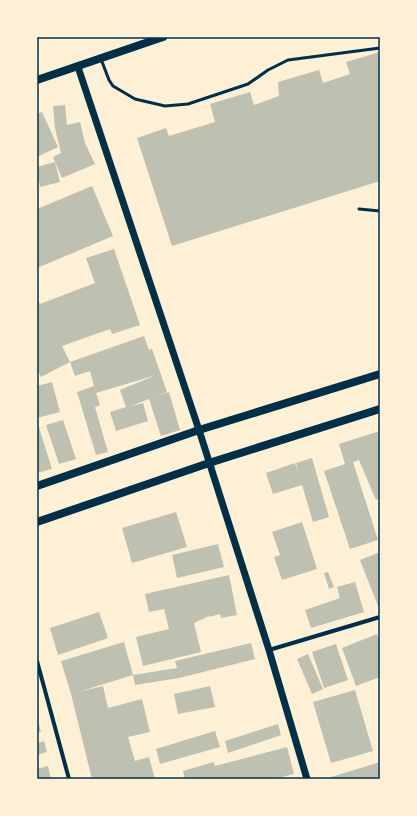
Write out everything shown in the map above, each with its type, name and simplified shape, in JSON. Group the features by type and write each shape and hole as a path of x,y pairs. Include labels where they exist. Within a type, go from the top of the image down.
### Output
{"main road":[{"path":"37,80 163,37"},
{"path":"37,486 200,430 380,374"},
{"path":"37,522 209,463 380,408"}],"street":[{"path":"78,67 200,430 209,463 269,650 307,779"},
{"path":"269,650 380,617"},
{"path":"37,661 69,779"}],"lane":[{"path":"101,59 109,80 113,86 135,99 165,106 188,104 248,84 268,70 288,60 380,48"},
{"path":"359,209 380,211"}],"building":[{"path":"380,52 380,181 172,246 137,138 166,128 169,136 215,122 210,104 250,92 254,105 279,96 278,82 319,70 323,83 350,74 346,62"},
{"path":"65,105 67,125 80,122 85,143 95,164 62,178 53,157 61,153 55,128 53,106"},
{"path":"42,112 58,147 37,157 37,114"},
{"path":"55,162 60,182 40,187 39,181 37,182 37,167"},
{"path":"92,186 113,236 37,268 37,209"},
{"path":"114,249 140,325 112,334 110,329 62,346 70,362 41,377 37,369 37,299 40,304 95,283 86,258"},
{"path":"144,336 149,350 152,349 167,392 153,397 169,392 180,430 161,436 149,399 128,407 143,403 148,421 116,431 110,412 126,407 120,390 156,375 96,393 100,405 95,407 108,452 96,455 77,392 94,386 90,371 75,376 70,362"},
{"path":"52,382 60,412 37,418 37,386"},
{"path":"63,420 76,459 59,464 46,425"},
{"path":"37,421 52,469 37,473"},
{"path":"380,431 380,498 376,500 359,460 353,462 378,540 350,549 324,471 345,464 339,444"},
{"path":"312,458 329,517 313,522 302,485 273,494 266,473 295,463 298,472 296,463"},
{"path":"176,512 187,547 132,563 122,528"},
{"path":"302,522 317,569 282,580 274,557 280,555 272,532"},
{"path":"218,544 224,567 177,578 172,555"},
{"path":"380,552 380,611 360,560"},
{"path":"328,572 334,587 329,589 324,573"},
{"path":"229,575 237,615 221,618 220,614 209,616 194,623 201,652 143,666 136,637 169,629 164,609 149,612 145,594"},
{"path":"355,582 364,612 311,628 305,610 340,598 337,587"},
{"path":"99,612 108,638 58,655 50,628"},
{"path":"377,634 380,641 380,677 356,686 342,648"},
{"path":"124,642 133,675 78,692 103,686 108,708 142,699 150,732 128,737 135,761 149,757 155,779 92,779 71,694 61,661"},
{"path":"251,643 255,659 179,678 135,685 133,675 177,668 175,661"},
{"path":"336,644 348,680 324,688 312,652"},
{"path":"308,654 323,689 312,694 297,659"},
{"path":"210,686 215,707 178,714 174,694"},
{"path":"355,690 373,751 331,763 313,702"},
{"path":"37,717 41,732 37,733"},
{"path":"278,724 281,735 228,753 225,741"},
{"path":"215,731 220,747 160,764 156,749"},
{"path":"44,741 47,752 37,755 37,743"},
{"path":"287,747 294,774 273,779 185,779 183,771 214,762 215,766"},
{"path":"380,762 380,779 331,779 331,777"},
{"path":"48,766 51,779 37,779 37,769"}]}
